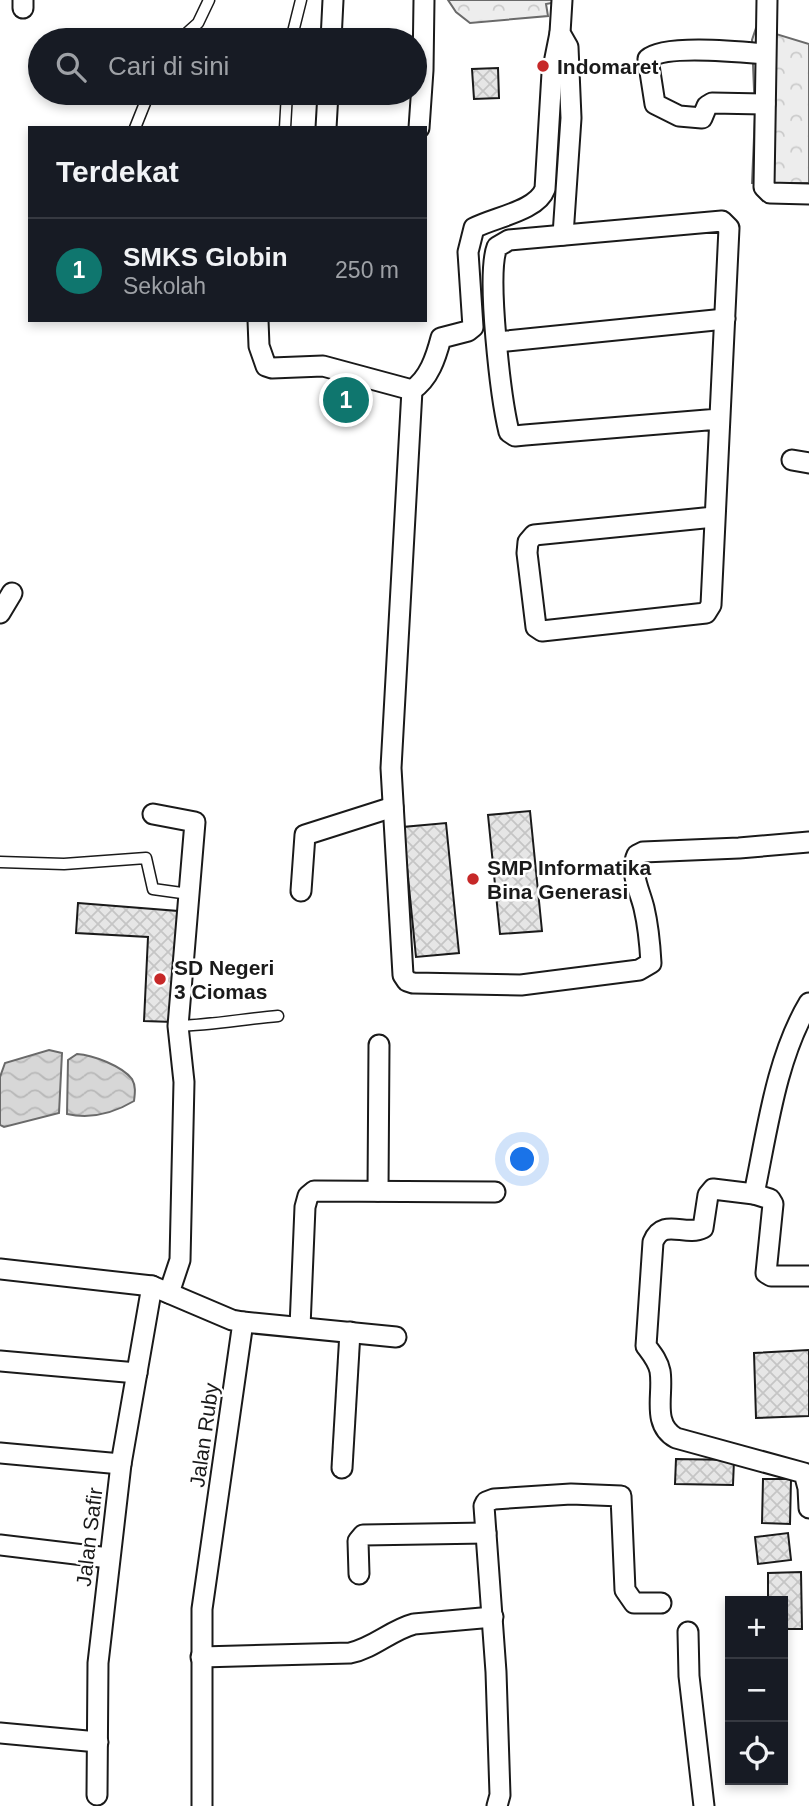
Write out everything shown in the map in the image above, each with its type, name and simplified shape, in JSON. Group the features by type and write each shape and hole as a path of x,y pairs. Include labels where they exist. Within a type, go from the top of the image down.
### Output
{"street":[{"path":"332,28 333,0"},
{"path":"424,0 424,28"},
{"path":"412,390 428,373 441,338 468,331 473,327 468,252 474,228 530,206 542,198 545,189 553,65 560,33 562,0"},
{"path":"767,0 765,191 809,194"},
{"path":"560,33 568,47 571,118 563,235"},
{"path":"765,54 688,50 657,54 648,59 655,104 679,116 702,118 709,104 765,104"},
{"path":"326,126 327,105"},
{"path":"419,126 421,105"},
{"path":"714,517 534,535 528,541 527,553 536,626 542,631 706,614 710,605 729,228 722,221 509,240 496,247 493,256 493,284 497,342 509,432 515,436 719,419"},
{"path":"497,342 725,319"},
{"path":"258,322 259,345 266,366 323,366 412,390"},
{"path":"412,390 391,768 403,975 407,981 413,984 521,985 639,970 651,963 651,957 643,905 637,889 637,855 643,852 809,842"},
{"path":"0,613 12,593"},
{"path":"301,891 305,835 393,807"},
{"name":"Jalan Safir","path":"97,1795 98,1663 121,1464 137,1373 161,1290 180,1260 181,1249 184,1082 178,1026 195,822 153,814"},
{"path":"754,1194 786,1053 809,1003"},
{"path":"378,1191 379,1045"},
{"path":"809,1276 771,1276 766,1273 773,1204 770,1199 754,1194 713,1189 708,1195 703,1228 696,1231 671,1227 657,1234 653,1242 645,1338 646,1346 660,1370 659,1405 667,1433 676,1438 804,1473 807,1478 809,1508"},
{"path":"300,1327 305,1207 308,1196 321,1190 495,1192"},
{"path":"0,1269 161,1290 232,1320 243,1322 396,1337"},
{"name":"Jalan Ruby","path":"202,1806 202,1601 243,1322"},
{"path":"342,1468 350,1332"},
{"path":"0,1361 137,1373"},
{"path":"0,1453 121,1464"},
{"path":"497,1806 499,1776 493,1617 484,1506 489,1500 571,1494 621,1496 625,1590 634,1603 661,1603"},
{"path":"359,1574 358,1541 363,1535 486,1533"},
{"path":"0,1545 109,1558"},
{"path":"201,1657 350,1653 369,1647 402,1627 493,1617"},
{"path":"688,1632 688,1676 705,1806"},
{"path":"0,1733 98,1742"}],"lane":[{"path":"192,28 198,23 209,0"},
{"path":"294,28 301,0"},
{"path":"136,126 144,105"},
{"path":"285,126 286,105"},
{"path":"0,862 64,864 146,858 153,889 189,894"},
{"path":"178,1026 201,1026 235,1019 278,1016"}],"green space":[{"path":"448,0 567,0 546,4 548,16 470,23 456,12"},
{"path":"756,28 809,44 809,183 752,183 755,114 752,40"}],"water":[{"path":"49,1050 62,1053 59,1113 4,1127 0,1125 0,1077 5,1063"},
{"path":"77,1054 107,1062 127,1074 134,1084 134,1101 102,1114 67,1114 68,1060"}],"building":[{"path":"498,68 499,98 474,99 472,69"},
{"path":"530,811 542,931 500,934 488,815"},
{"path":"446,823 459,953 416,957 403,827"},
{"name":"SD Negeri 3 Ciomas","path":"78,903 178,911 173,1022 144,1021 148,937 76,933"},
{"path":"809,1350 809,1416 756,1418 754,1353"},
{"path":"676,1459 734,1460 733,1485 675,1484"},
{"path":"763,1479 791,1479 790,1524 762,1523"},
{"path":"788,1533 791,1560 758,1564 755,1537"},
{"path":"801,1572 802,1629 788,1629 788,1596 768,1596 768,1573"}],"place":[{"name":"Indomaret","path":"543,66"},
{"name":"SMKS Globin","path":"346,400"},
{"name":"SMP Informatika Bina Generasi","path":"473,879"},
{"name":"SD Negeri 3 Ciomas","path":"160,979"}]}
